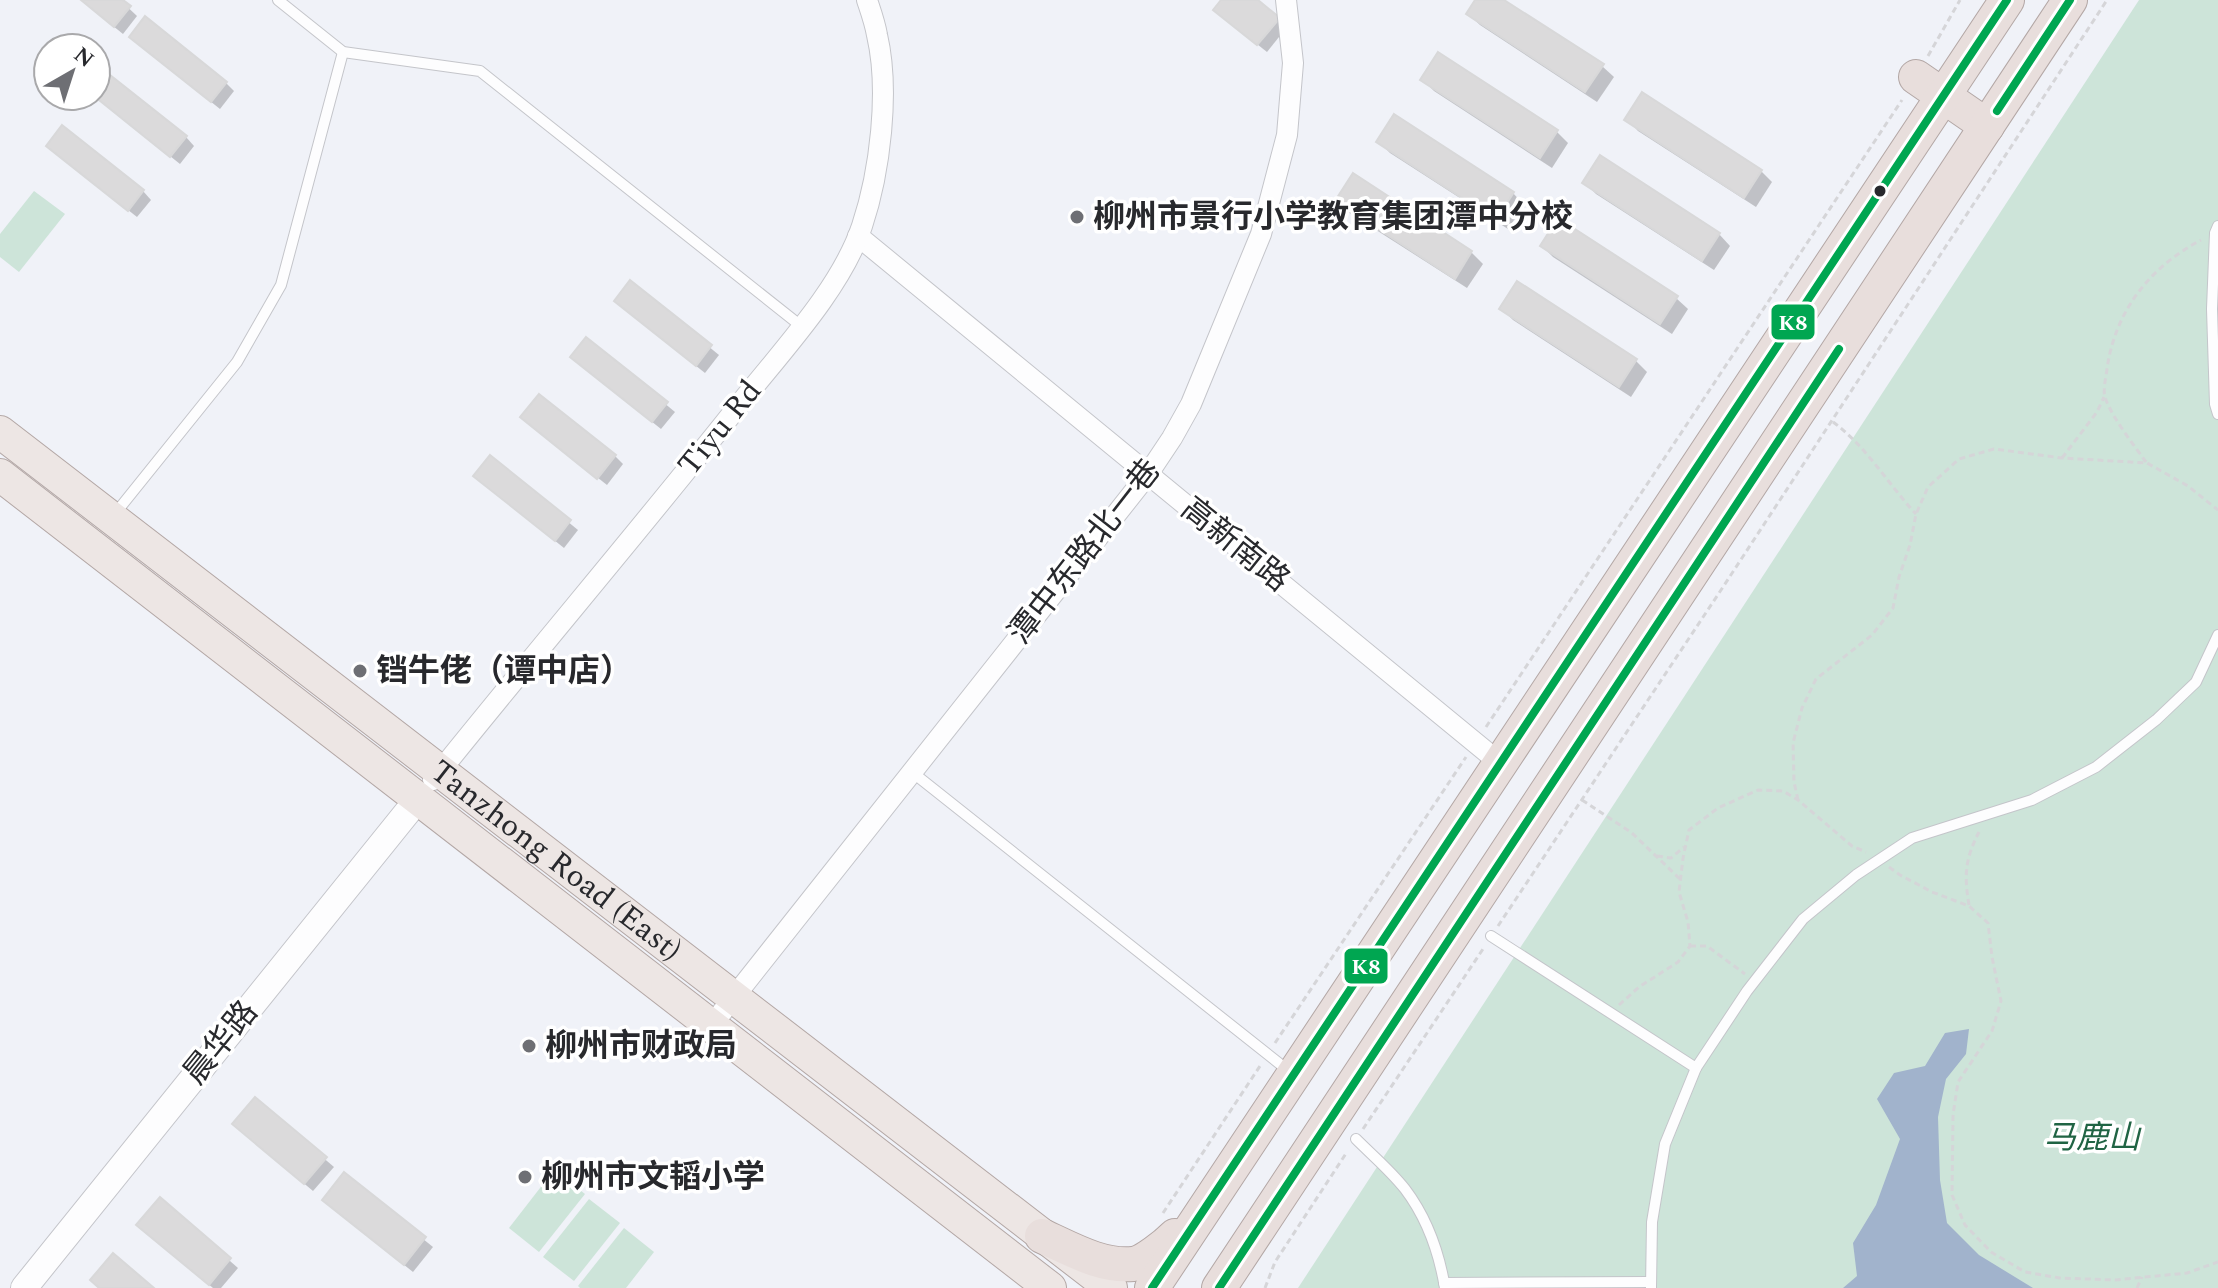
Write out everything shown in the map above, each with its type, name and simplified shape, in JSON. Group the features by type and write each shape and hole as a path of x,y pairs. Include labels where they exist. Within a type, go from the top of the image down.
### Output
{"highway":[{"path":"1152,1288 1209,1201 1280,1065 1488,753 1945,97 2007,0"},
{"path":"1219,1288 2070,0"},
{"path":"1916,77 1987,126"},
{"path":"1042,1236 1098,1261 1136,1265 1168,1243 1209,1201"}],"main road":[{"name":"Tanzhong Road (East)","path":"0,432 1111,1288"},
{"name":"Tanzhong Road (East)","path":"0,475 1033,1278 1050,1288"},
{"path":"1232,1288 1249,1243"}],"street":[{"name":"Tiyu Rd","path":"418,799 689,468 838,276 858,236 872,185 881,127 883,81 878,36 867,0"},
{"name":"潭中东路北一巷","path":"711,1026 1148,474 1172,438 1191,404 1261,234 1287,135 1293,63 1286,0"},
{"name":"高新南路","path":"858,236 1488,753"},
{"name":"晨华路","path":"24,1288 418,799"}],"lane":[{"path":"278,0 343,52 480,71 801,326"},
{"path":"111,518 237,362 281,285 343,52"},
{"path":"2217,230 2212,309 2215,404 2218,414"},
{"path":"1356,1139 1404,1189 1428,1227 1445,1286 1651,1285 1652,1222 1665,1144 1696,1068 1754,982 1803,919 1856,875 1912,838 2032,800 2096,767 2156,720 2196,682 2218,635"},
{"path":"912,772 1280,1065"},
{"path":"1491,936 1696,1068"}],"path":[{"path":"1157,1222 1280,1065 1488,753 1916,77 1960,0"},
{"path":"1265,1288 1275,1262 2107,0"},
{"path":"2062,458 2097,412 2104,397 2110,351 2129,304 2157,271 2180,252 2217,230"},
{"path":"2104,397 2147,463 2188,486 2218,510"},
{"path":"1832,421 1846,431 1916,514"},
{"path":"1798,800 1794,782 1793,743 1802,708 1816,679 1872,635 1893,608 1916,514 1928,487 1959,459 1994,449 2062,458 2147,463"},
{"path":"1611,1013 1639,987 1678,962 1690,946 1688,922 1679,892 1689,830 1718,808 1758,790 1783,791 1852,846 1880,859 1900,875 1932,892 1969,906 1988,923 2001,1001 1992,1031 1958,1082 1953,1115 1952,1195 1965,1225 1991,1252 2025,1272 2060,1278 2115,1280 2187,1273 2218,1262"},
{"path":"1582,800 1632,833 1681,880"},
{"path":"1969,906 1965,880 1969,852 1988,814"},
{"path":"1657,856 1671,858 1685,846"},
{"path":"1690,946 1707,946 1754,982"},
{"path":"2137,1288 2142,1277"}],"green space":[{"name":"马鹿山","path":"2139,0 2218,0 2218,1288 1298,1288"},
{"path":"34,191 65,214 19,272 0,257 0,234"},
{"path":"554,1170 585,1194 539,1252 509,1228"},
{"path":"589,1199 620,1223 574,1281 543,1257"},
{"path":"624,1228 654,1252 626,1288 580,1288 578,1286"}],"water":[{"path":"1969,1029 1966,1054 1946,1079 1938,1117 1940,1180 1947,1223 1979,1255 2033,1288 1843,1288 1857,1276 1853,1243 1876,1205 1900,1139 1877,1099 1894,1073 1925,1066 1945,1033"}],"building":[{"path":"81,0 123,0 131,6 114,27"},
{"path":"1221,0 1258,0 1280,18 1257,45 1213,10"},
{"path":"1475,0 1504,0 1604,64 1585,92 1466,14"},
{"path":"145,16 227,82 211,102 129,37"},
{"path":"1438,52 1558,130 1540,158 1420,80"},
{"path":"112,77 187,136 170,157 112,110"},
{"path":"1642,92 1762,170 1744,198 1624,120"},
{"path":"1394,114 1514,192 1496,220 1376,142"},
{"path":"62,125 144,190 128,211 46,146"},
{"path":"1600,155 1720,233 1702,261 1582,183"},
{"path":"1353,173 1472,251 1455,279 1335,201"},
{"path":"1558,218 1678,296 1660,324 1540,246"},
{"path":"630,280 712,345 696,366 614,301"},
{"path":"1517,281 1637,359 1619,387 1499,309"},
{"path":"586,337 668,402 652,422 570,357"},
{"path":"539,394 616,455 597,479 520,417"},
{"path":"490,455 571,520 555,541 473,476"},
{"path":"255,1097 327,1157 304,1184 232,1124"},
{"path":"344,1172 426,1237 404,1265 322,1200"},
{"path":"160,1197 231,1258 209,1285 136,1225"},
{"path":"113,1253 154,1288 99,1288 90,1280"}],"transit line":[{"name":"K8","path":"1152,1288 2007,0"},
{"name":"K8","path":"1997,111 2070,0"},
{"name":"K8","path":"1219,1288 1839,349"}],"place":[{"name":"柳州市景行小学教育集团潭中分校","path":"1077,217"},
{"name":"铛牛佬（谭中店）","path":"360,671"},
{"name":"柳州市财政局","path":"529,1046"},
{"name":"柳州市文韬小学","path":"525,1177"}]}
